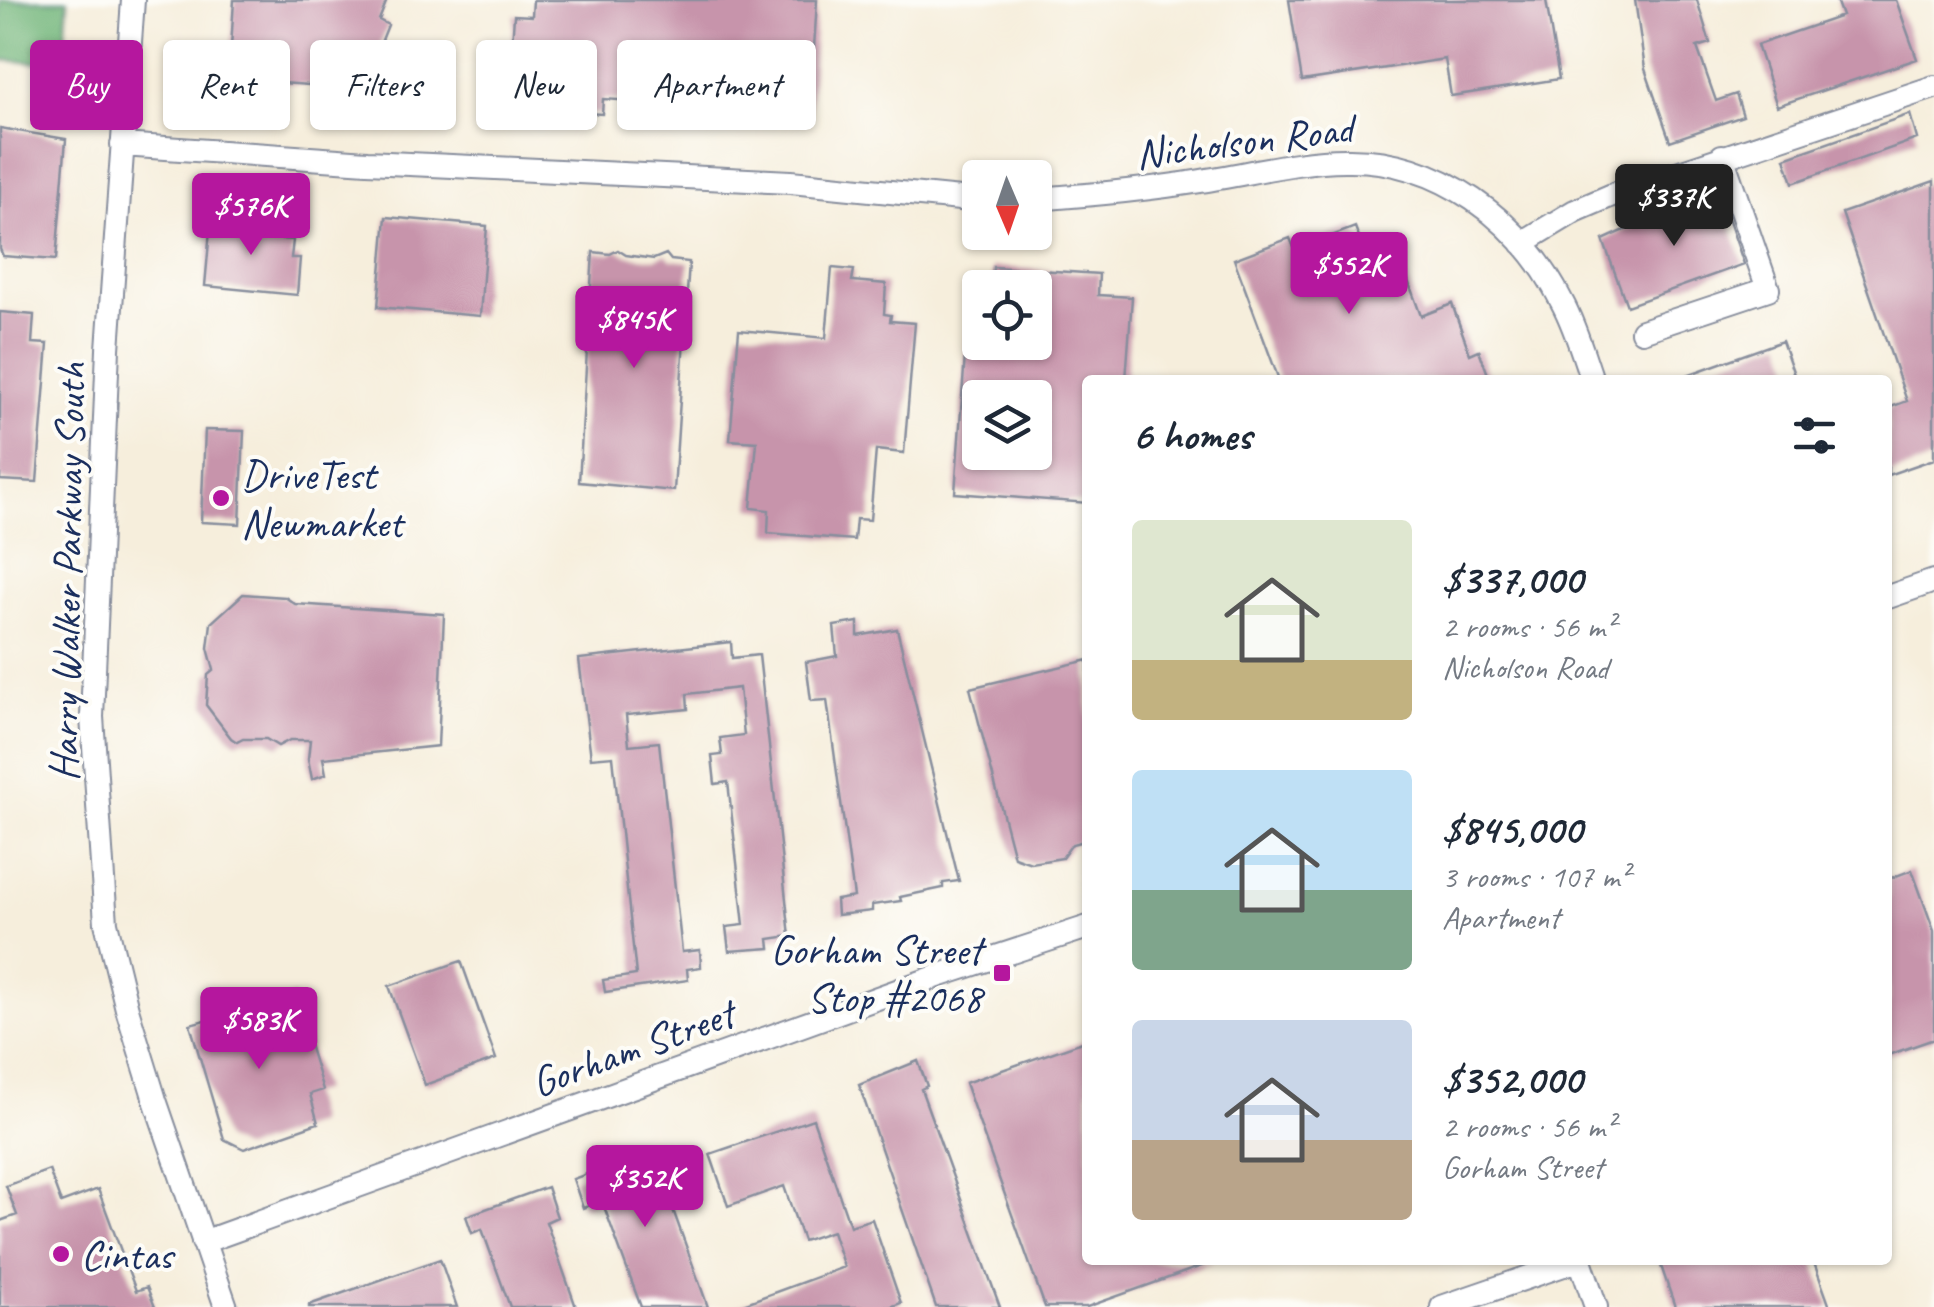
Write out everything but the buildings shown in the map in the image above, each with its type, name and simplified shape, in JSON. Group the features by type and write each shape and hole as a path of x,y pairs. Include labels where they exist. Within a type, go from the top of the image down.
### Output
{"street":[{"name":"Harry Walker Parkway South","path":"133,0 108,349 92,717 106,923 127,1010 226,1307"},
{"path":"1522,243 1576,210 1722,156 1934,87"},
{"path":"122,146 791,182 962,199"},
{"path":"1642,331 1768,289 1722,156"},
{"name":"Nicholson Road","path":"1052,198 1131,192 1343,160 1382,162 1432,175 1476,200 1522,243 1562,301 1590,375"},
{"path":"1892,596 1934,581"},
{"name":"Gorham Street","path":"203,1242 941,975 1082,928"},
{"path":"1442,1307 1564,1265"},
{"path":"1581,1265 1596,1307"}],"green space":[{"path":"0,0 68,0 65,40 30,40 30,62 0,60"}],"place":[{"name":"DriveTest Newmarket","path":"221,498"},
{"name":"Gorham Street Stop #2068","path":"1002,973"},
{"name":"Cintas","path":"61,1254"}]}
